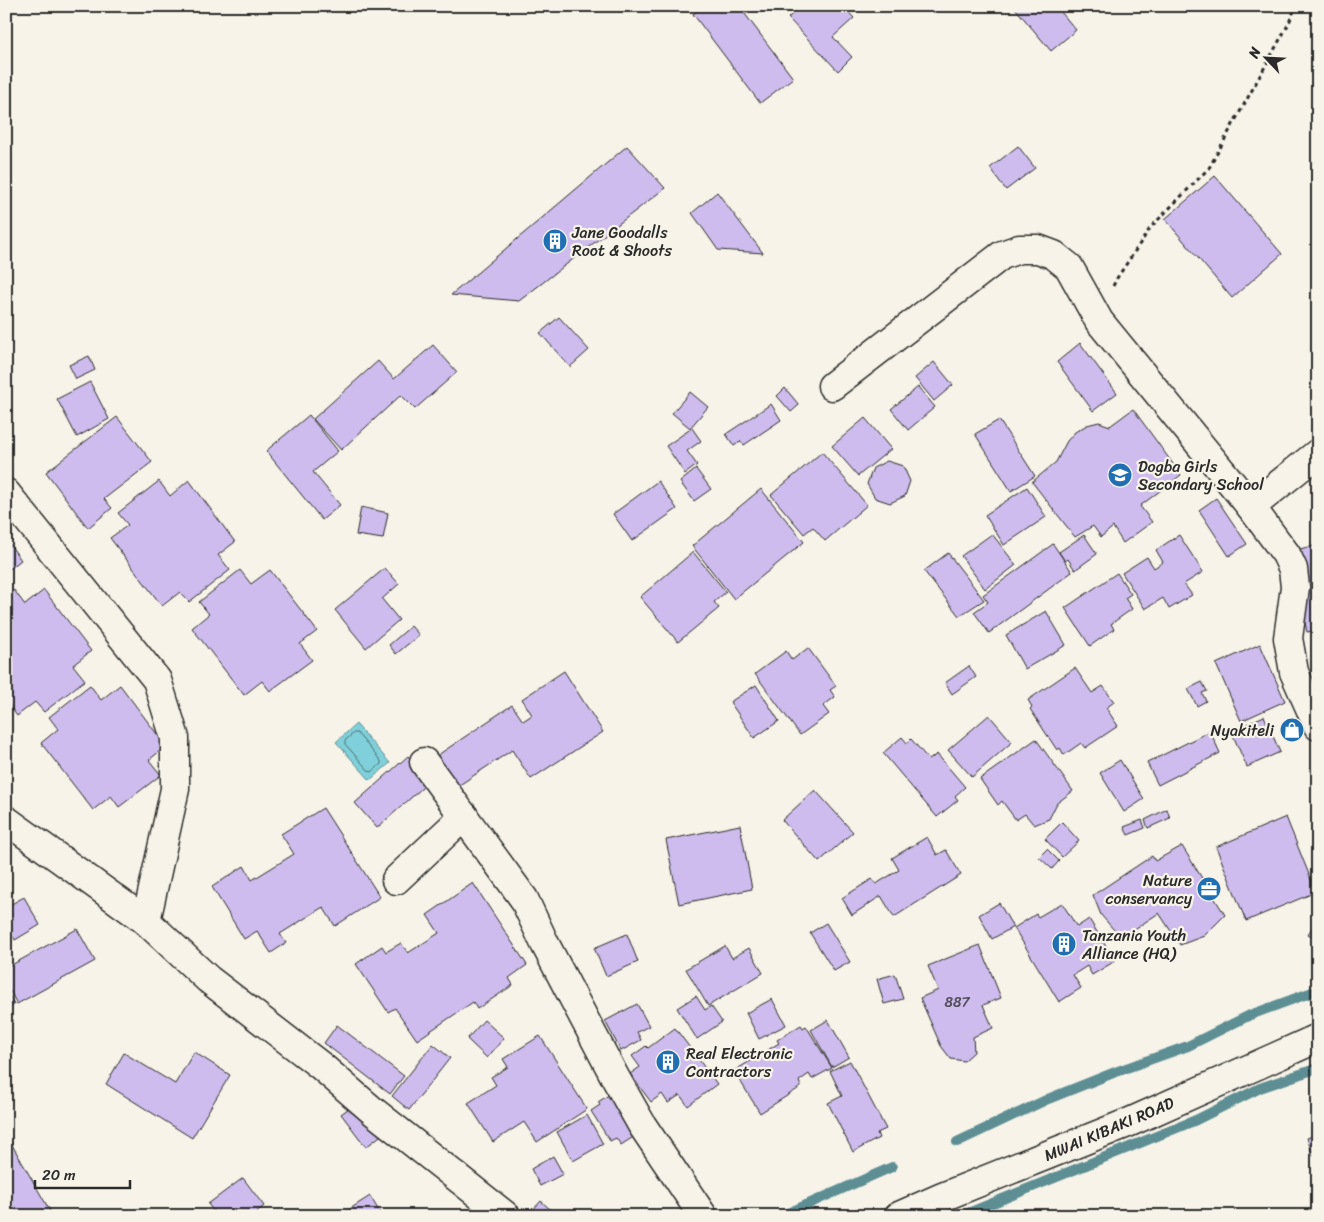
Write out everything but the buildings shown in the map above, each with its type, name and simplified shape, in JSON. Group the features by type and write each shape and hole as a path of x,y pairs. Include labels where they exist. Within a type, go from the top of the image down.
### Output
{"street":[{"path":"832,386 1002,255 1019,249 1038,249 1054,255 1069,267 1099,321 1251,507 1286,554 1293,569 1296,587 1288,638 1294,672 1318,726"},
{"path":"1251,507 1318,453"},
{"path":"6,493 157,680 175,738 175,789 146,921"},
{"path":"424,762 524,899 545,944 616,1079 642,1125 703,1216"},
{"path":"396,880 464,816"},
{"path":"6,820 146,921 208,979 321,1066 373,1111 506,1216"},
{"name":"MWAI KIBAKI ROAD","path":"900,1216 940,1198 1130,1122 1318,1038"}],"path":[{"path":"1099,321 1116,278 1151,227 1209,168 1288,25 1296,6"}],"water":[{"path":"356,724 390,763 370,780 336,742"}],"waterway":[{"path":"957,1142 1048,1099 1188,1046 1250,1015 1318,990"},
{"path":"961,1216 1196,1120 1260,1088 1318,1068"},
{"path":"781,1216 892,1167"}],"place":[{"name":"Jane Goodalls Root & Shoots","path":"555,241"},
{"name":"Dogba Girls Secondary School","path":"1120,475"},
{"name":"Nyakiteli","path":"1292,730"},
{"name":"Nature conservancy","path":"1209,889"},
{"name":"Tanzania Youth Alliance (HQ)","path":"1064,944"},
{"name":"Real Electronic Contractors","path":"668,1062"}]}
